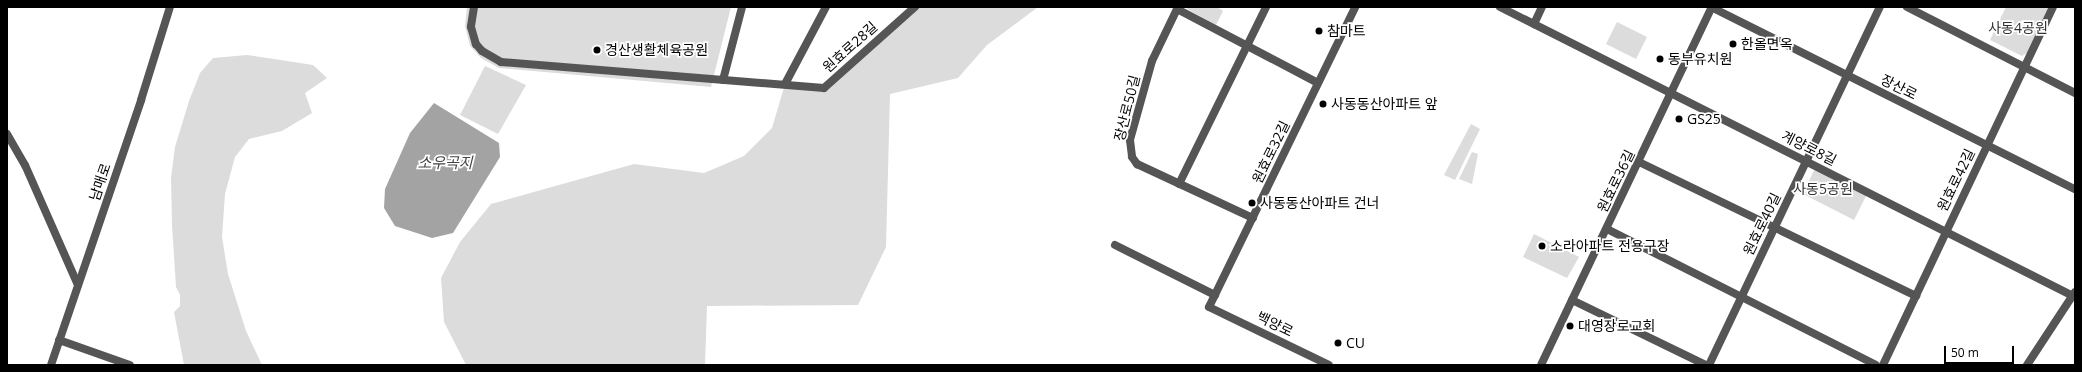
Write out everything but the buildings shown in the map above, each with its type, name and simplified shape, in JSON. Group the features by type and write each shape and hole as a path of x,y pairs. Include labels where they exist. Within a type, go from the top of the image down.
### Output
{"street":[{"name":"남매로","path":"51,365 170,7"},
{"name":"원효로28길","path":"474,7 472,27 476,44 482,51 501,62 824,88 915,7"},
{"path":"723,80 742,7"},
{"path":"785,84 826,7"},
{"path":"1179,184 1266,7"},
{"name":"원효로32길","path":"1209,307 1355,7"},
{"name":"계양로8길","path":"1500,7 1806,162 2074,294"},
{"path":"1534,24 1542,7"},
{"name":"장산로","path":"1712,7 2075,189"},
{"name":"원효로36길","path":"1542,365 1572,300 1640,162 1712,7"},
{"name":"원효로40길","path":"1709,365 1880,7"},
{"path":"1907,7 2075,93"},
{"name":"원효로42길","path":"1883,365 2053,7"},
{"path":"1178,8 1318,83"},
{"name":"장산로50길","path":"1178,8 1152,61 1130,140 1129,150 1137,164 1252,218"},
{"path":"7,134 24,165 78,285"},
{"path":"1640,162 1774,229 1916,296"},
{"path":"1607,229 1876,365"},
{"path":"1115,245 1216,295"},
{"path":"2026,365 2074,294"},
{"path":"1572,300 1706,365"},
{"name":"백양로","path":"1209,307 1329,365"},
{"path":"59,340 130,365"}],"green space":[{"name":"경산생활체육공원","path":"467,7 731,7 711,87 499,68 481,58 470,46 465,26"},
{"path":"916,7 1038,7 987,45 958,78 890,94 886,247 858,305 707,306 705,365 466,365 444,322 441,278 460,242 491,204 634,164 704,173 744,156 772,128 785,84 824,88"},
{"path":"1188,7 1217,7 1223,11 1216,25 1187,9"},
{"name":"사동4공원","path":"2006,7 2052,7 2029,52 2022,56 1990,40"},
{"path":"1617,22 1647,37 1636,59 1606,44"},
{"path":"247,55 313,65 327,78 305,93 312,113 282,131 249,139 235,157 225,194 222,237 228,274 246,331 262,365 184,365 174,312 180,306 180,295 176,287 172,225 171,178 175,147 189,101 200,73 213,58"},
{"path":"485,66 526,85 498,134 460,115"},
{"path":"1471,124 1480,129 1455,180 1444,175"},
{"path":"1472,152 1478,154 1472,184 1459,179"},
{"name":"사동5공원","path":"1815,168 1867,194 1854,220 1803,194"},
{"name":"소라아파트 전용구장","path":"1534,234 1579,257 1567,278 1523,257"}],"water":[{"name":"소우곡지","path":"434,103 499,143 500,157 453,233 432,238 395,226 384,208 385,189 410,133"}],"place":[{"name":"참마트","path":"1319,31"},
{"name":"한올면옥","path":"1733,44"},
{"name":"경산생활체육공원","path":"597,50"},
{"name":"동부유치원","path":"1660,59"},
{"name":"사동동산아파트 앞","path":"1323,104"},
{"name":"GS25","path":"1679,119"},
{"name":"사동동산아파트 건너","path":"1252,203"},
{"name":"소라아파트 전용구장","path":"1542,246"},
{"name":"대영장로교회","path":"1570,326"},
{"name":"CU","path":"1338,343"}]}
